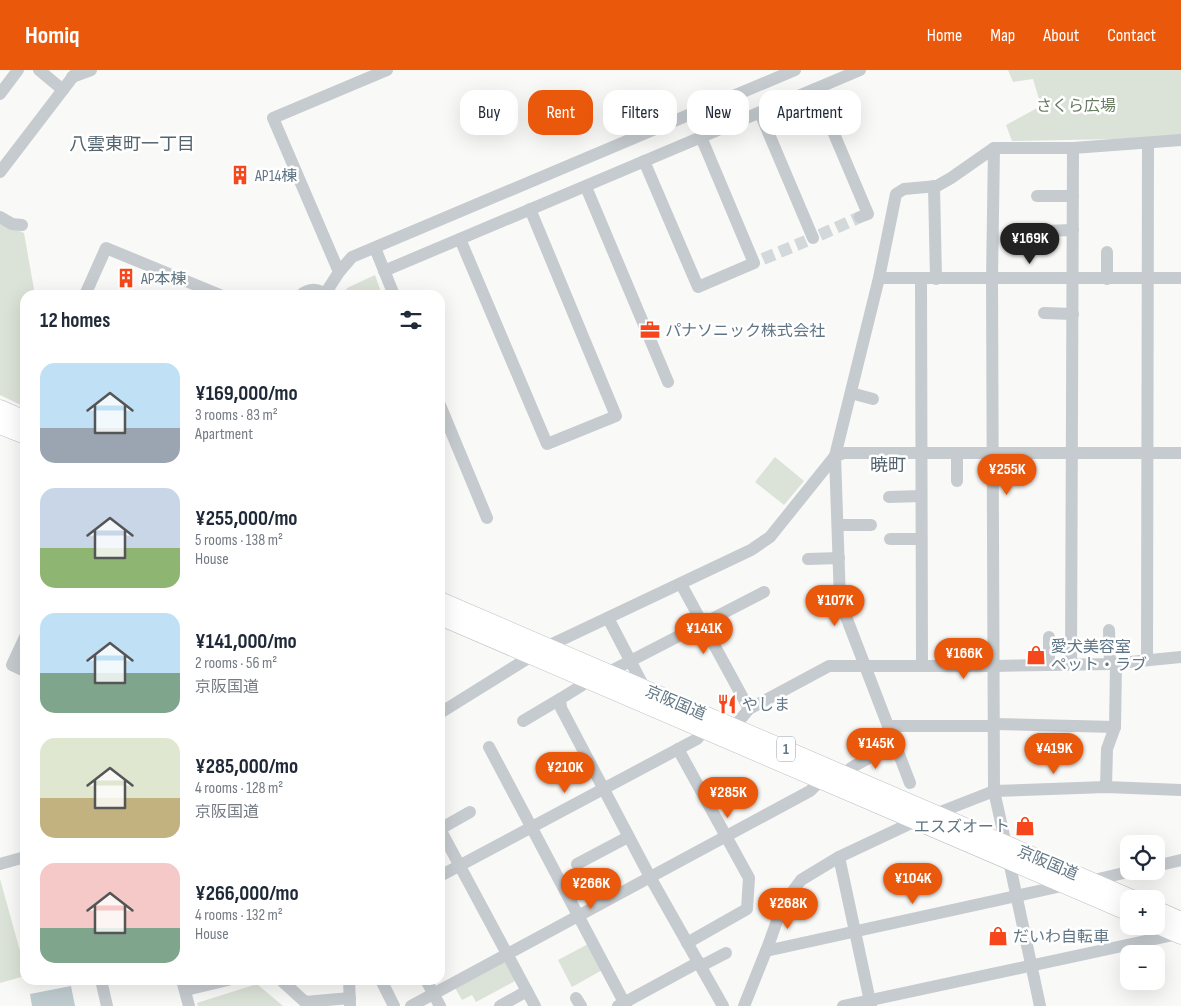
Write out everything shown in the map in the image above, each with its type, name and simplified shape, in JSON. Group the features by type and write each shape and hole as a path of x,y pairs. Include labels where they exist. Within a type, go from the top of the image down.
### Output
{"highway":[{"path":"0,409 20,418"},
{"path":"0,425 20,434"},
{"name":"京阪国道","path":"445,604 586,679 821,780 919,821 1090,880 1120,894"},
{"name":"京阪国道","path":"445,618 538,652 607,673 937,814 1066,885 1120,908"},
{"path":"1165,918 1180,930"},
{"path":"1165,926 1180,930"}],"street":[{"path":"0,94 18,70"},
{"path":"39,70 63,90"},
{"path":"0,172 75,74 91,70"},
{"path":"339,272 274,118 388,70"},
{"path":"328,290 339,272 352,257 795,70"},
{"path":"860,70 815,89 868,214 860,217"},
{"path":"384,271 759,112"},
{"path":"770,135 813,238"},
{"path":"644,161 698,287 759,261 701,137"},
{"path":"910,784 840,601 836,456 879,278 896,194 904,189 934,186 951,178 994,148 1073,148 1148,144 1181,140"},
{"path":"1147,660 1148,144"},
{"path":"994,148 992,279 994,791 1040,1006"},
{"path":"1072,665 1073,148"},
{"path":"934,186 936,279"},
{"path":"586,187 668,382"},
{"path":"1037,196 1073,196"},
{"path":"460,239 547,444 616,416 530,209"},
{"path":"0,217 12,224 22,225"},
{"path":"1044,231 1073,230"},
{"path":"88,290 106,248 208,290"},
{"path":"375,248 392,290"},
{"path":"1107,252 1107,279"},
{"path":"879,278 1181,278"},
{"path":"920,279 922,666"},
{"path":"1044,313 1072,314"},
{"path":"851,393 873,399"},
{"path":"445,417 487,518"},
{"path":"445,710 538,652 751,550 770,537 836,456 844,453 1181,453"},
{"path":"957,453 957,481"},
{"path":"888,497 921,496"},
{"path":"838,525 872,525"},
{"path":"890,539 921,539"},
{"path":"808,559 839,558"},
{"path":"681,584 748,709"},
{"path":"607,673 764,592"},
{"path":"608,618 645,689"},
{"path":"1106,787 1107,749 1115,727 1110,630"},
{"path":"1049,637 1049,665"},
{"path":"20,647 12,665 20,669"},
{"path":"734,727 748,709 829,666 1113,664 1181,657"},
{"path":"523,721 582,686 586,679"},
{"path":"560,699 561,708 628,837 723,1006"},
{"path":"888,726 1115,727"},
{"path":"445,874 697,739 705,729"},
{"path":"843,774 895,744"},
{"path":"489,747 530,828 578,915 622,1005 700,964 726,953"},
{"path":"678,749 749,878 747,909 687,943"},
{"path":"411,1006 437,1000 507,954 810,791 821,780"},
{"path":"744,1006 778,918 790,895 801,880 839,857 907,825 994,791 1106,787 1181,790"},
{"path":"445,826 470,812"},
{"path":"577,864 628,837"},
{"path":"445,838 535,1006"},
{"path":"839,857 870,1003"},
{"path":"0,864 20,858"},
{"path":"1165,864 1181,860"},
{"path":"1090,880 1120,874"},
{"path":"766,951 1066,885"},
{"path":"843,1006 870,1003 1180,930"},
{"path":"102,985 107,1006"},
{"path":"184,985 189,1006"},
{"path":"286,985 305,1002 350,1002 349,985"},
{"path":"384,985 394,1006"},
{"path":"429,985 437,1000"},
{"path":"500,1006 527,991"}],"green space":[{"name":"さくら広場","path":"1008,70 1181,70 1181,135 1115,139 1012,141 1006,125 1041,106 1033,79 1013,82"},
{"path":"0,222 24,233 34,290 20,290 20,405 0,395"},
{"path":"375,275 380,290 346,290"},
{"path":"775,457 804,481 784,505 755,482"},
{"path":"0,879 20,951 20,977 0,983"},
{"path":"590,943 604,969 572,987 558,960"},
{"path":"507,960 517,980 476,1002 472,995 462,1000 454,986"},
{"path":"258,985 283,1006 198,1006 197,1003"}],"shaded area":[{"path":"71,986 75,1006 32,1006 30,994"}],"tunnel":[{"path":"820,235 860,217"},
{"path":"763,259 806,241"}],"place":[{"name":"AP14棟","path":"240,175"},
{"name":"AP本棟","path":"126,278"},
{"name":"パナソニック株式会社","path":"650,330"},
{"name":"愛犬美容室 ペット・ラブ","path":"1036,655"},
{"name":"やしま","path":"727,704"},
{"name":"エスズオート","path":"1025,826"},
{"name":"だいわ自転車","path":"998,936"}],"district":[{"name":"八雲東町一丁目","path":"132,144"},
{"name":"暁町","path":"888,465"}]}
